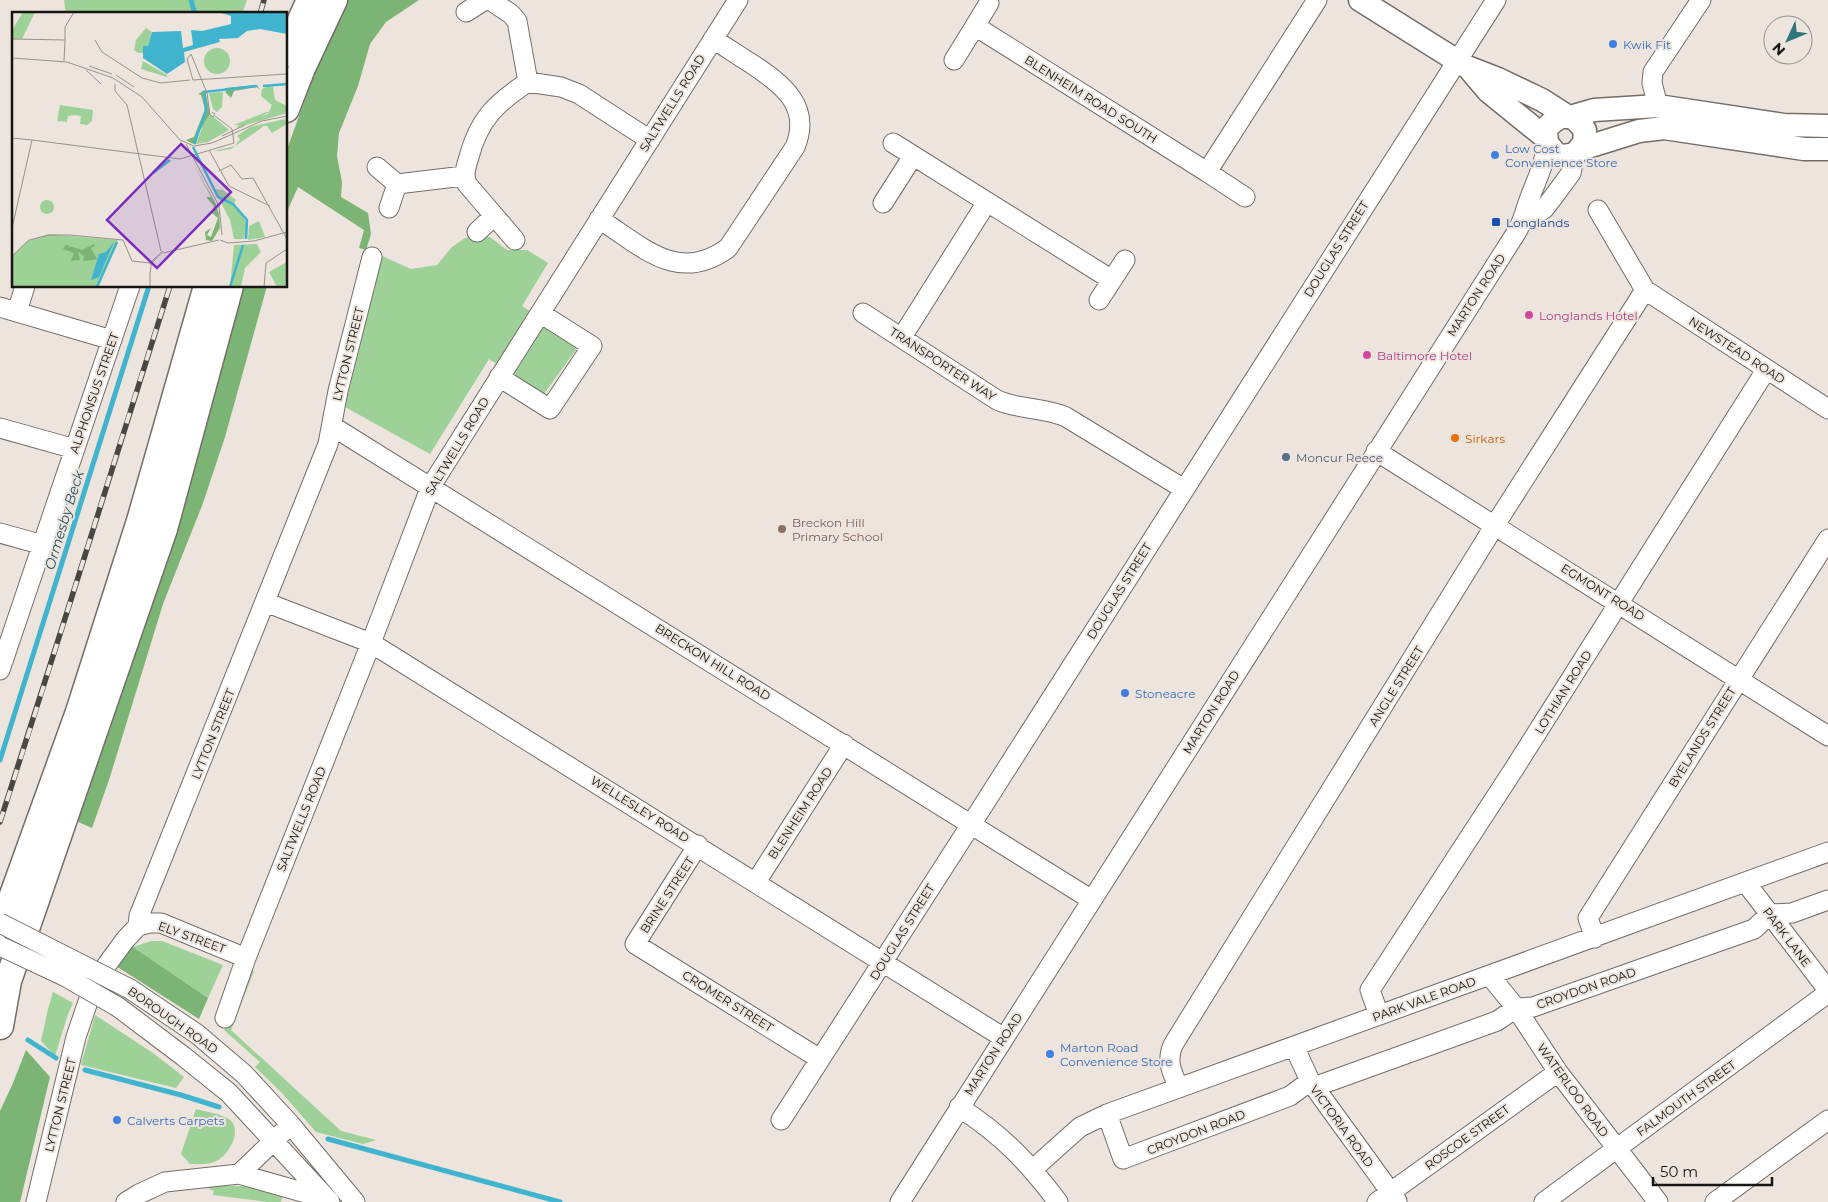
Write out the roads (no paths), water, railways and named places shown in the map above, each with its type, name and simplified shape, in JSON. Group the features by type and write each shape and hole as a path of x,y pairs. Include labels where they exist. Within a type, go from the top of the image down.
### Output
{"highway":[{"path":"288,49 310,0"},
{"path":"288,104 302,68 334,0"},
{"path":"0,931 79,712 140,521 206,288"},
{"path":"0,1026 8,981 164,529 229,288"}],"main road":[{"path":"1360,0 1462,64 1542,100 1569,117"},
{"path":"1462,64 1488,90 1546,141 1556,154 1569,156 1578,151 1639,131 1664,128 1804,149 1828,149"},
{"name":"MARTON ROAD","path":"1546,141 1549,125 1560,117 1569,117 1594,110 1658,106 1784,125 1828,126"},
{"name":"MARTON ROAD","path":"1569,117 1576,120 1584,130 1584,143 1578,151"}],"street":[{"path":"466,12 485,0"},
{"path":"490,0 518,21 528,82"},
{"name":"SALTWELLS ROAD","path":"224,1018 431,486 738,0"},
{"path":"1207,172 1317,0"},
{"name":"DOUGLAS STREET","path":"781,1120 972,824 1184,489 1462,64 1496,0"},
{"path":"1658,106 1652,83 1653,72 1701,0"},
{"path":"954,60 989,3"},
{"name":"BLENHEIM ROAD SOUTH","path":"974,26 1245,197"},
{"path":"599,218 661,258 674,263 690,264 705,261 728,248 795,146 800,136 800,123 798,110 790,94 778,82 714,39"},
{"path":"515,240 467,184 464,176 473,143 485,118 506,97 528,82 560,87 579,94 650,140"},
{"name":"MARTON ROAD","path":"900,1202 1522,223 1545,162 1546,141"},
{"path":"893,143 1112,280"},
{"name":"MARTON ROAD","path":"1522,223 1544,209 1571,173 1578,151"},
{"path":"883,203 913,156"},
{"path":"377,167 398,184 464,176"},
{"path":"389,208 398,184"},
{"path":"902,337 987,202"},
{"path":"1598,210 1645,290"},
{"path":"477,232 494,216"},
{"name":"LYTTON STREET","path":"36,1202 76,1037 95,981 124,940 138,926 139,916 328,444 338,391 372,257"},
{"path":"1099,300 1125,260"},
{"path":"24,288 9,309 112,340"},
{"name":"ALPHONSUS STREET","path":"0,670 6,636 43,545 129,288"},
{"name":"NEWSTEAD ROAD","path":"1645,290 1828,409"},
{"name":"ANGLE STREET","path":"1179,1088 1170,1068 1170,1052 1173,1045 1496,525 1645,290"},
{"path":"499,377 550,409 592,346 540,313"},
{"name":"TRANSPORTER WAY","path":"863,313 997,400 1015,406 1053,411 1066,417 1184,489"},
{"name":"LOTHIAN ROAD","path":"1379,1015 1370,990 1620,603 1766,370"},
{"name":"BRECKON HILL ROAD","path":"332,426 1092,900"},
{"path":"0,428 75,449"},
{"name":"EGMONT ROAD","path":"1376,451 1739,678 1828,736"},
{"path":"0,533 43,545"},
{"name":"BYELANDS STREET","path":"1594,938 1588,918 1828,539"},
{"name":"WELLESLEY ROAD","path":"265,602 371,643 1004,1038"},
{"name":"BLENHEIM ROAD","path":"756,882 844,744"},
{"name":"BRINE STREET","path":"635,944 698,846"},
{"name":"PARK VALE ROAD","path":"1033,1170 1080,1127 1106,1114 1828,852"},
{"name":"PARK LANE","path":"1746,883 1828,992"},
{"path":"1770,914 1792,913 1828,900"},
{"name":"CROYDON ROAD","path":"1106,1114 1123,1159 1290,1096 1312,1084 1497,1021 1516,1008 1533,1007 1754,928 1770,914"},
{"name":"BOROUGH ROAD","path":"0,923 130,989 197,1034 244,1074 291,1125 355,1202"},
{"name":"ELY STREET","path":"138,926 149,923 161,923 246,958"},
{"name":"CROMER STREET","path":"635,944 820,1059"},
{"name":"BOROUGH ROAD","path":"0,946 66,977 118,1007 183,1056 229,1093 328,1201"},
{"name":"WATERLOO ROAD","path":"1490,976 1516,1008 1558,1072 1658,1202"},
{"name":"FALMOUTH STREET","path":"1544,1202 1828,992"},
{"name":"VICTORIA ROAD","path":"1294,1046 1312,1084 1388,1199"},
{"name":"ROSCOE STREET","path":"1388,1199 1558,1072"},
{"path":"959,1107 986,1125 1013,1147 1058,1202"},
{"path":"1715,1202 1828,1120"},
{"path":"239,1174 291,1125"},
{"path":"126,1202 165,1182 239,1174 328,1201"}],"waterway":[{"name":"Ormesby Beck","path":"191,0 194,12"},
{"name":"Ormesby Beck","path":"0,760 148,288"},
{"path":"28,1040 56,1058"},
{"path":"85,1070 219,1107"},
{"path":"328,1139 560,1202"}],"railway":[{"path":"261,12 264,0"},
{"path":"0,822 169,288"}],"place":[{"name":"Kwik Fit","path":"1613,44"},
{"name":"Low Cost Convenience Store","path":"1495,155"},
{"name":"Longlands","path":"1496,222"},
{"name":"Longlands Hotel","path":"1529,315"},
{"name":"Baltimore Hotel","path":"1367,355"},
{"name":"Sirkars","path":"1455,438"},
{"name":"Moncur Reece","path":"1286,457"},
{"name":"Breckon Hill Primary School","path":"782,529"},
{"name":"Stoneacre","path":"1125,693"},
{"name":"Marton Road Convenience Store","path":"1050,1054"},
{"name":"Calverts Carpets","path":"117,1120"}]}
